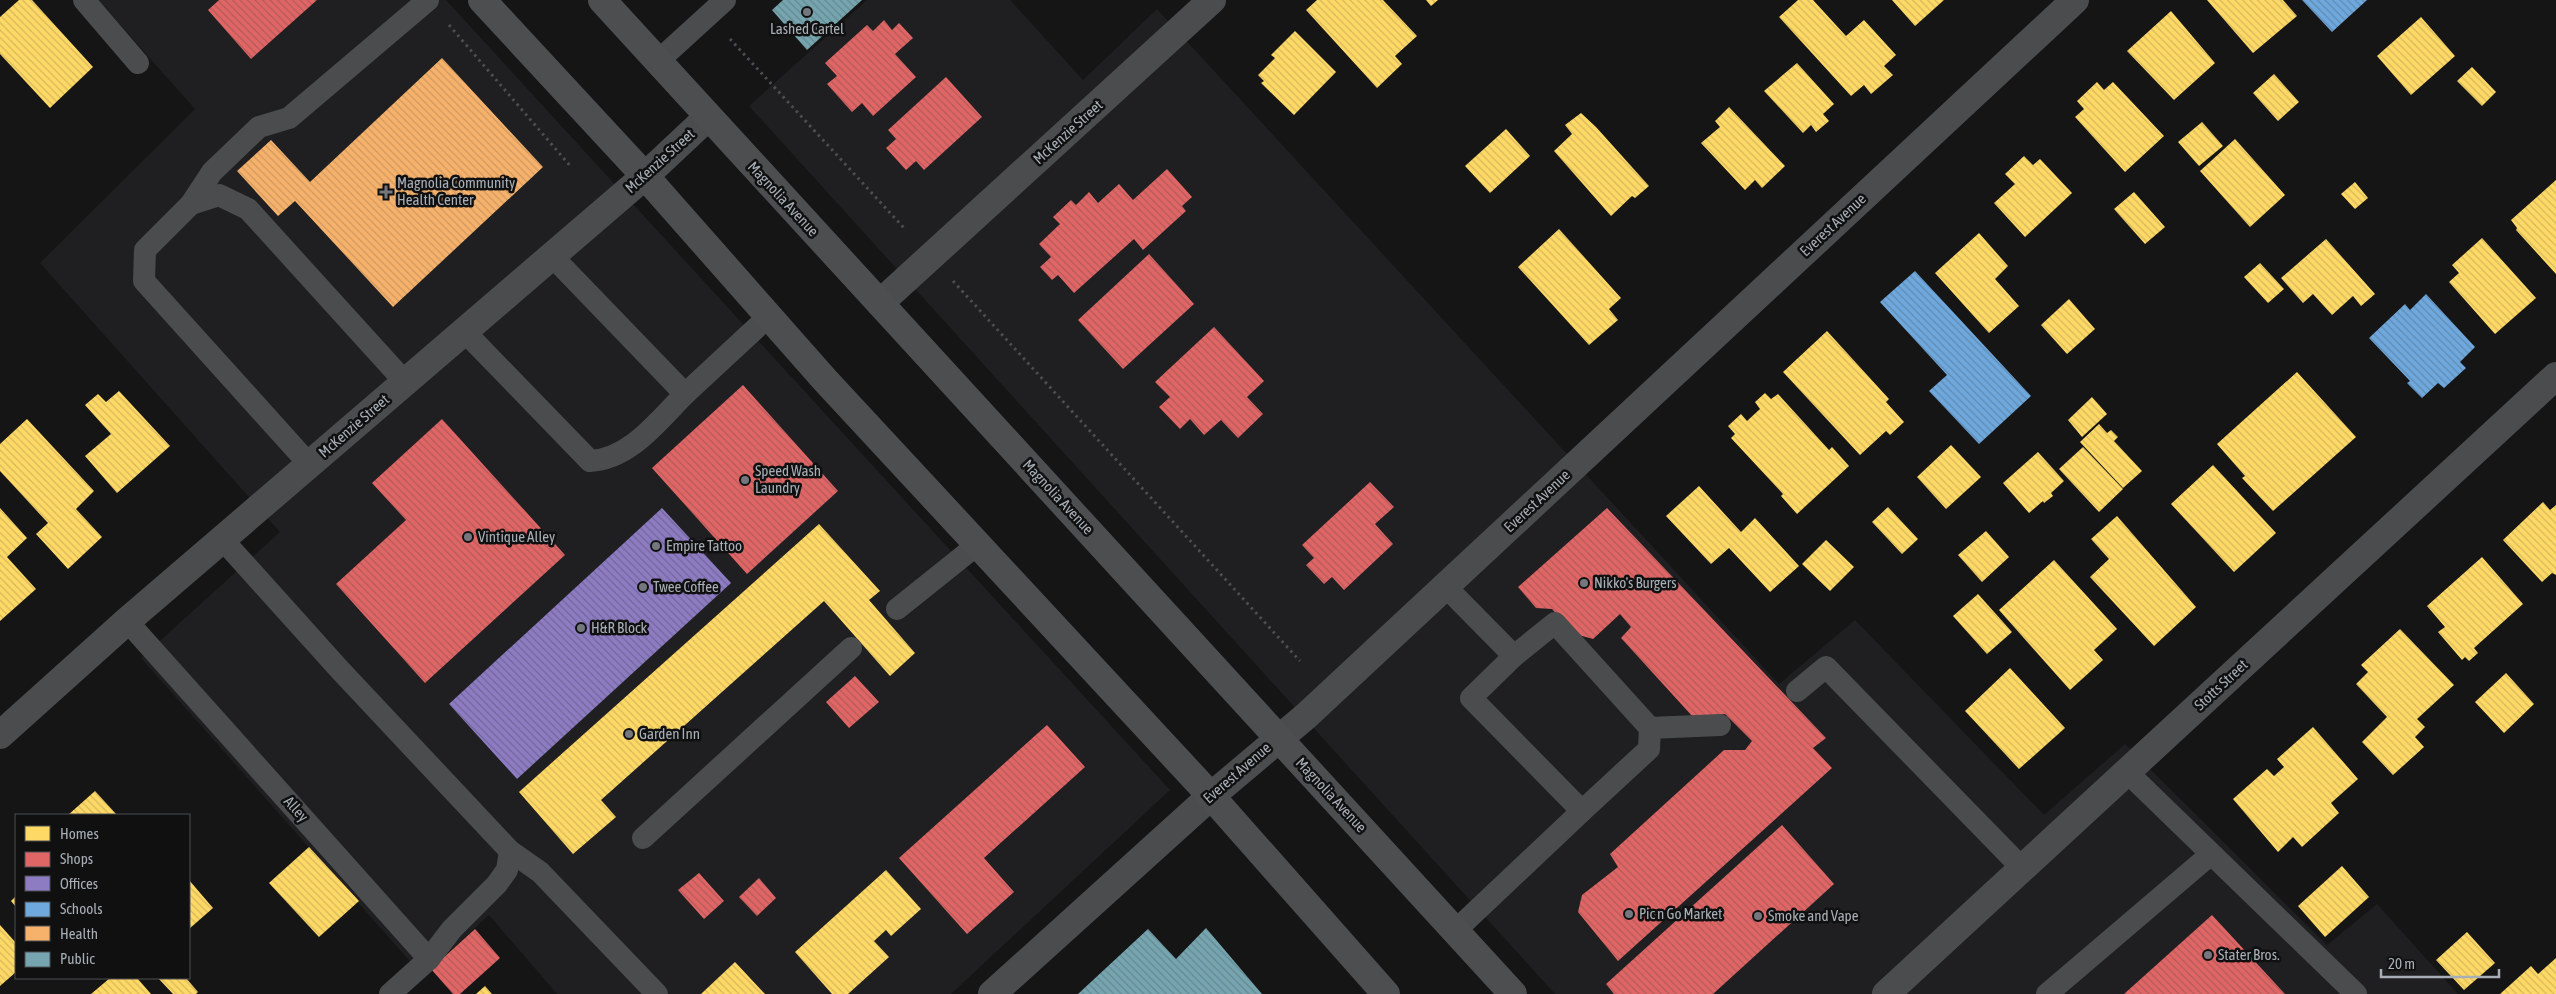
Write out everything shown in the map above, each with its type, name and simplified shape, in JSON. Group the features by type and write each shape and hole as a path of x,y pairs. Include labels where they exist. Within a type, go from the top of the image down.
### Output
{"main road":[{"path":"482,0 645,176 768,316 977,545 1211,796 1386,994"},
{"name":"Magnolia Avenue","path":"602,0 1513,994"}],"street":[{"name":"McKenzie Street","path":"880,304 1212,0"},
{"name":"Everest Avenue","path":"992,994 1211,796 1278,737 1306,716 2075,0"},
{"name":"McKenzie Street","path":"0,734 127,621 645,176 708,117"},
{"name":"Stotts Street","path":"1886,994 2556,376"}],"lane":[{"path":"84,0 138,63"},
{"path":"309,464 144,281 145,250 191,204 212,172 259,127 289,118 428,0"},
{"path":"657,62 725,0"},
{"path":"191,204 219,195 248,209 405,382"},
{"path":"552,256 685,394"},
{"path":"464,331 590,461 602,460 634,445 768,316"},
{"path":"222,539 340,670 510,851 540,872 657,994"},
{"path":"897,608 977,545"},
{"path":"1445,586 1514,656"},
{"name":"Alley","path":"127,621 429,959"},
{"path":"1456,930 1649,749 1650,728 1555,623 1514,656 1471,698 1582,811"},
{"path":"643,838 851,648"},
{"path":"1797,691 1826,667 2022,868"},
{"path":"1650,728 1720,725"},
{"path":"2127,772 2210,855 2356,994"},
{"path":"390,994 429,959 452,929 497,884 507,870 510,851"},
{"path":"2047,994 2210,855"}],"path":[{"path":"428,0 572,168"},
{"path":"708,15 904,228"},
{"path":"950,278 1300,661"}],"shaded area":[{"path":"98,0 446,0 1170,790 951,994 557,994 489,915 423,976 141,658 280,532 40,263 195,109"},
{"path":"867,0 1010,0 1083,80 1157,9 1779,684 1855,620 2044,815 2125,744 2327,945 2377,904 2458,994 1555,994 749,106"}],"building: Homes":[{"path":"19,0 32,0 93,67 50,108 0,54 0,17"},
{"path":"1317,0 1383,0 1417,36 1395,56 1402,64 1377,88 1306,10"},
{"path":"1426,0 1438,0 1431,6"},
{"path":"1798,0 1813,0 1846,36 1864,20 1896,55 1884,66 1893,75 1871,94 1864,85 1851,96 1779,17"},
{"path":"1892,0 1944,0 1915,26"},
{"path":"2207,0 2283,0 2297,16 2253,53"},
{"path":"2171,11 2215,63 2174,100 2127,51"},
{"path":"2421,17 2455,56 2411,95 2377,56"},
{"path":"1295,31 1336,72 1294,115 1261,83 1264,81 1258,75 1275,58 1271,55"},
{"path":"1797,63 1834,104 1823,114 1829,121 1816,132 1811,125 1803,133 1764,91"},
{"path":"2472,67 2496,92 2482,106 2457,81"},
{"path":"2274,74 2299,102 2278,121 2253,93"},
{"path":"2097,82 2104,90 2113,82 2164,136 2125,172 2075,117 2084,109 2077,101"},
{"path":"1729,107 1785,166 1762,188 1755,180 1745,190 1701,143 1720,127 1715,121"},
{"path":"1581,113 1649,186 1635,198 1632,196 1611,216 1554,151 1572,134 1565,125"},
{"path":"2202,122 2223,146 2199,166 2178,142"},
{"path":"1506,129 1530,156 1490,193 1465,166"},
{"path":"2235,139 2285,195 2250,227 2200,171"},
{"path":"2024,156 2033,165 2040,159 2072,193 2025,237 1994,203 2015,184 2005,174"},
{"path":"2556,180 2556,274 2516,230 2517,228 2511,220"},
{"path":"2355,182 2368,198 2355,209 2341,194"},
{"path":"2134,192 2165,227 2145,244 2114,209"},
{"path":"1559,229 1621,298 1609,309 1618,320 1589,345 1518,267"},
{"path":"1979,233 2008,266 1995,279 2019,306 1989,333 1935,273"},
{"path":"2482,238 2536,298 2495,334 2449,282 2459,273 2452,265"},
{"path":"2326,239 2375,294 2361,306 2353,296 2332,315 2313,294 2303,303 2281,278"},
{"path":"2260,263 2284,289 2268,303 2244,277"},
{"path":"2069,299 2095,329 2067,354 2041,325"},
{"path":"1827,331 1889,399 1886,402 1904,422 1890,435 1886,431 1860,455 1783,372"},
{"path":"2297,372 2356,437 2273,511 2242,478 2245,476 2217,444"},
{"path":"119,391 170,446 117,493 85,456 111,434 85,405 98,394 106,402"},
{"path":"1765,393 1771,399 1778,394 1829,450 1832,447 1849,466 1797,514 1781,496 1783,494 1731,438 1735,434 1728,426 1741,414 1747,421 1760,409 1755,402"},
{"path":"2092,397 2107,414 2082,437 2068,420"},
{"path":"27,419 94,491 76,509 102,537 68,569 36,534 48,523 0,471 0,444"},
{"path":"2099,424 2107,433 2111,430 2118,437 2114,441 2142,471 2123,488 2080,442"},
{"path":"1951,445 1981,477 1946,509 1917,477"},
{"path":"2083,447 2123,489 2099,512 2059,469"},
{"path":"2038,452 2064,481 2051,493 2053,496 2044,503 2043,501 2029,513 2003,483"},
{"path":"2213,465 2276,533 2234,572 2171,504"},
{"path":"1699,486 1741,532 1755,518 1799,566 1770,592 1729,548 1711,564 1666,516"},
{"path":"2543,502 2550,510 2556,505 2556,575 2552,573 2542,582 2503,540"},
{"path":"1888,507 1918,539 1902,554 1872,522"},
{"path":"0,508 27,538 7,557 36,589 0,621"},
{"path":"2117,516 2196,607 2154,646 2090,577 2109,559 2091,539"},
{"name":"Garden Inn","path":"819,524 880,591 869,600 915,653 890,676 824,601 601,800 616,817 573,854 519,792"},
{"path":"1986,531 2009,557 1982,582 1958,555"},
{"path":"1826,540 1854,567 1830,591 1802,564"},
{"path":"2482,557 2523,604 2474,648 2478,653 2469,661 2465,657 2462,660 2438,632 2445,627 2427,606"},
{"path":"2054,560 2117,629 2094,650 2103,660 2070,690 1999,610"},
{"path":"1978,594 2012,632 1987,654 1953,616"},
{"path":"2400,629 2454,685 2417,719 2425,727 2415,737 2424,747 2393,775 2362,742 2387,717 2356,684 2368,672 2361,665"},
{"path":"2010,668 2065,728 2019,769 1965,711"},
{"path":"2506,673 2534,704 2504,733 2475,702"},
{"path":"2313,727 2358,779 2331,803 2339,813 2302,847 2293,837 2278,852 2233,799 2267,769 2274,776 2284,767 2277,759"},
{"path":"95,791 116,814 69,814"},
{"path":"309,847 359,901 319,937 269,883"},
{"path":"2342,866 2369,897 2325,937 2298,906"},
{"path":"886,870 921,909 891,936 886,930 874,941 889,957 848,994 832,994 795,952"},
{"path":"190,881 213,908 190,928"},
{"path":"15,897 15,906 11,901"},
{"path":"0,925 15,942 15,973 0,986"},
{"path":"2467,932 2495,963 2464,990 2436,960"},
{"path":"2556,958 2556,994 2500,994 2531,966 2538,974"},
{"path":"735,962 765,994 701,994"},
{"path":"109,979 138,979 151,994 91,994"},
{"path":"159,979 187,979 198,992 196,994 173,994"},
{"path":"485,986 492,994 476,994"}],"building: Shops":[{"path":"219,0 317,0 251,59 208,10"},
{"path":"884,20 892,30 899,23 913,38 895,54 916,77 873,116 862,103 852,112 827,84 837,76 825,63 867,25 873,31"},
{"path":"946,77 982,117 924,170 916,161 906,170 886,148 896,139 888,130"},
{"path":"1167,169 1192,197 1182,206 1186,211 1143,250 1134,239 1074,293 1058,275 1052,280 1040,267 1051,257 1039,244 1060,224 1053,217 1071,200 1076,205 1089,192 1098,203 1119,184 1133,200"},
{"path":"1149,254 1194,304 1123,369 1078,320"},
{"path":"1214,327 1264,381 1247,397 1263,414 1238,438 1221,420 1204,435 1190,419 1180,429 1159,407 1170,397 1155,382"},
{"name":"Speed Wash Laundry","path":"743,385 838,491 747,574 652,468"},
{"name":"Vintique Alley","path":"442,419 565,555 425,683 336,584 406,520 372,483"},
{"path":"1370,482 1394,507 1375,524 1393,544 1344,590 1332,577 1324,584 1306,565 1314,558 1302,545"},
{"path":"1607,508 1826,738 1813,748 1832,768 1618,961 1578,912 1582,895 1618,867 1610,854 1724,750 1745,750 1752,741 1725,714 1693,717 1621,638 1631,627 1620,614 1593,639 1575,634 1552,609 1536,608 1518,587"},
{"path":"855,676 879,702 849,728 826,702"},
{"path":"1047,725 1085,767 984,858 1014,892 967,934 899,858"},
{"path":"1782,825 1834,884 1713,994 1614,994 1606,984"},
{"path":"699,873 724,901 704,919 678,890"},
{"path":"759,878 776,898 757,916 739,897"},
{"name":"Stater Bros.","path":"2212,915 2285,994 2124,994"},
{"path":"475,929 500,958 460,994 453,994 431,969"}],"building: Offices":[{"path":"662,508 731,583 517,779 449,704"}],"building: Schools":[{"path":"2302,0 2367,0 2332,32"},
{"path":"1915,271 2031,396 1979,444 1929,391 1947,375 1880,302"},
{"path":"2426,294 2475,347 2460,362 2466,368 2444,388 2438,383 2422,398 2407,383 2410,381 2369,338 2405,304 2410,310"}],"building: Health":[{"name":"Magnolia Community Health Center","path":"442,58 543,167 393,307 295,201 278,216 237,171 271,140 310,182"}],"building: Public":[{"path":"783,0 862,0 807,50 772,10"},
{"path":"1206,928 1262,994 1078,994 1148,929 1176,959"}],"place":[{"name":"Lashed Cartel","path":"807,12"},
{"name":"Magnolia Community Health Center","path":"386,192"},
{"name":"Speed Wash Laundry","path":"745,480"},
{"name":"Vintique Alley","path":"468,537"},
{"name":"Empire Tattoo","path":"656,546"},
{"name":"Nikko's Burgers","path":"1584,583"},
{"name":"Twee Coffee","path":"643,587"},
{"name":"H&R Block","path":"581,628"},
{"name":"Garden Inn","path":"629,734"},
{"name":"Pic n Go Market","path":"1629,914"},
{"name":"Smoke and Vape","path":"1758,916"},
{"name":"Stater Bros.","path":"2208,955"}]}
